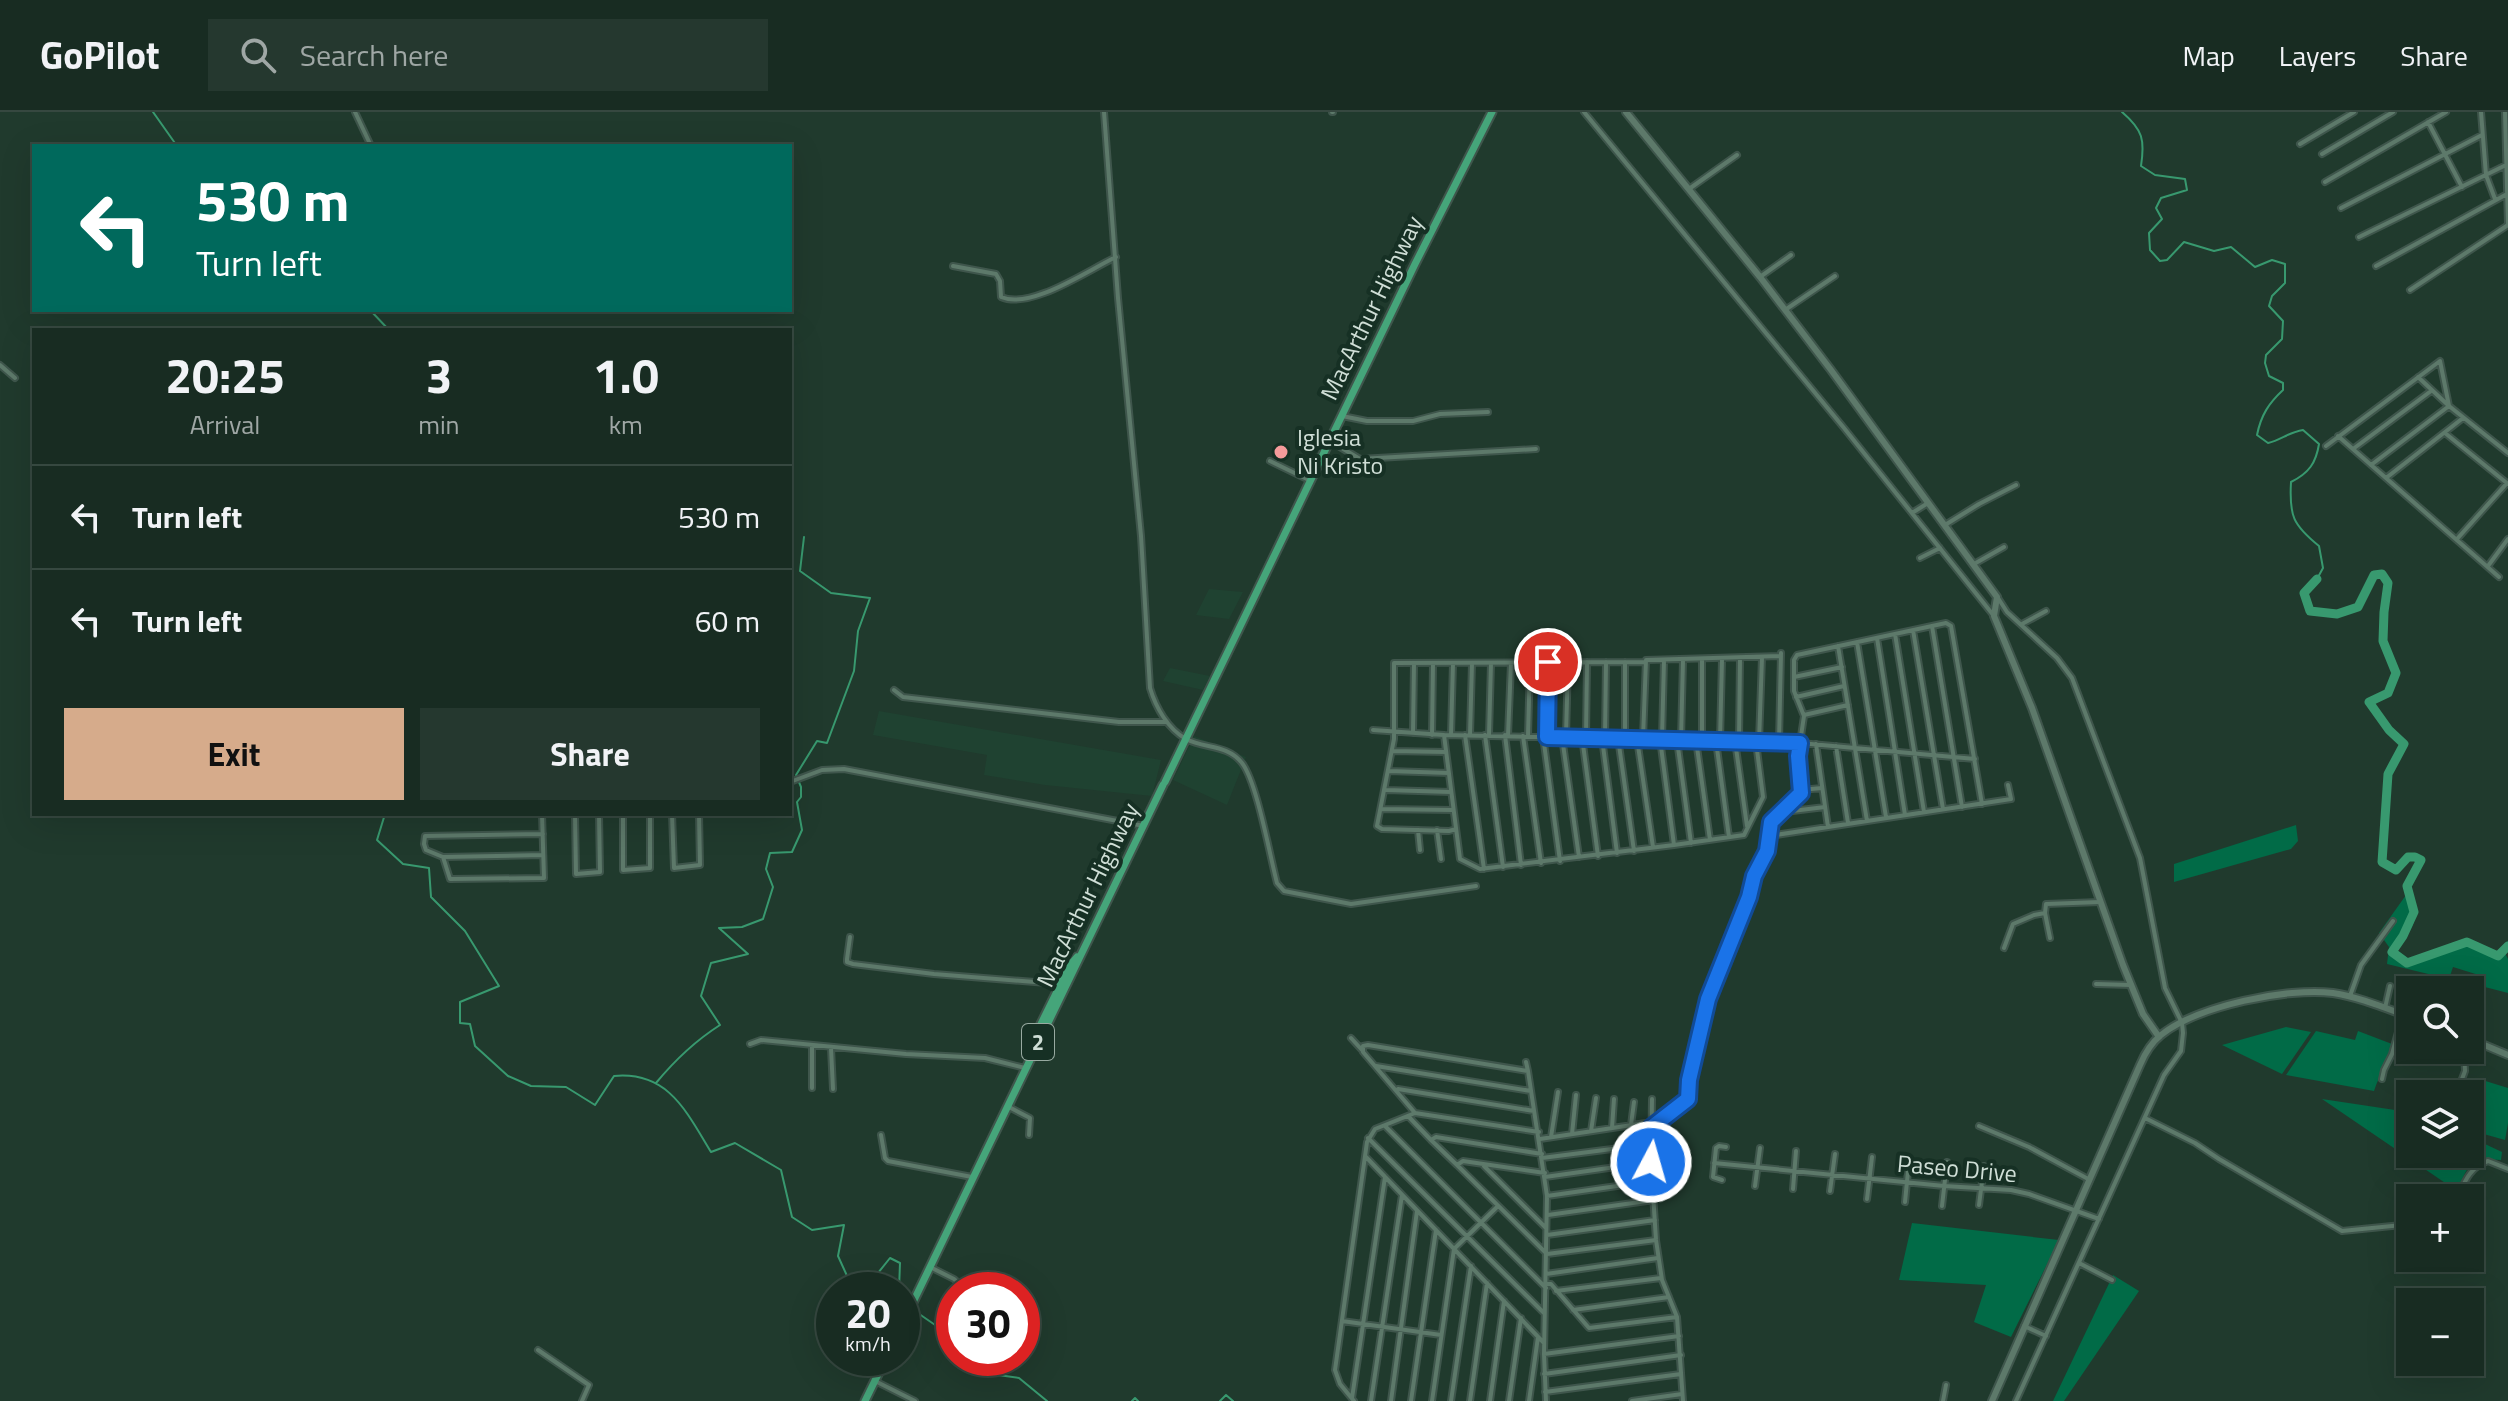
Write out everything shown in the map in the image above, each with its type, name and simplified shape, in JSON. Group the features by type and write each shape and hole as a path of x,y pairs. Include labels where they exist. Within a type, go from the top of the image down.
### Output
{"highway":[{"name":"MacArthur Highway","path":"920,1288 1492,112"},
{"path":"1035,1049 1037,1032 1060,984 1083,949"},
{"path":"865,1401 877,1376"}],"street":[{"path":"355,112 370,144"},
{"path":"1104,112 1153,699 1167,722 1186,739 1228,751 1242,763 1255,798 1277,883 1284,891 1351,904 1476,886"},
{"path":"1584,112 1994,616 2032,708 2131,985 2143,1014 2159,1037"},
{"path":"1626,112 1760,277 2007,612 2057,658 2075,684 2140,858 2165,988 2182,1023 2184,1039 2181,1051 2164,1075 2016,1401"},
{"path":"2300,144 2354,112"},
{"path":"2322,154 2393,112"},
{"path":"2325,182 2446,112"},
{"path":"2481,112 2486,175 2495,199"},
{"path":"2410,290 2508,226 2505,112"},
{"path":"2428,122 2462,187"},
{"path":"2341,208 2482,135"},
{"path":"1689,189 1737,155"},
{"path":"2359,237 2506,165"},
{"path":"2376,266 2507,194"},
{"path":"1760,277 1791,255"},
{"path":"953,266 996,274 1001,297 1021,299 1057,287 1116,257"},
{"path":"1785,310 1835,276"},
{"path":"2326,446 2440,361 2449,406"},
{"path":"0,365 15,378"},
{"path":"2418,377 2508,453"},
{"path":"2353,449 2432,390"},
{"path":"2371,465 2449,406"},
{"path":"1342,416 1367,421 1413,421 1440,414 1488,412"},
{"path":"2386,478 2464,418"},
{"path":"2445,433 2507,484 2457,539"},
{"path":"2338,436 2499,577"},
{"path":"1330,441 1360,459 1536,449"},
{"path":"1270,461 1311,481"},
{"path":"1945,525 2016,485"},
{"path":"1912,513 1928,503"},
{"path":"2488,566 2508,539"},
{"path":"1974,564 2004,547"},
{"path":"1920,558 1940,548"},
{"path":"1994,616 1997,597"},
{"path":"2022,624 2046,611"},
{"path":"1540,1139 1652,1124 1688,1099 1689,1080 1708,999 1749,897 1754,876 1767,851 1772,819 1800,795 1798,756 1804,715 1796,697 1794,660 1797,655 1946,623 1951,626 1982,804"},
{"path":"1932,626 1962,807"},
{"path":"1913,630 1943,809"},
{"path":"1895,634 1924,812"},
{"path":"1877,638 1905,815"},
{"path":"1857,642 1886,818"},
{"path":"1838,646 1867,821"},
{"path":"1456,829 1379,828 1377,823 1393,751 1394,663 1646,662 1781,655 1779,742"},
{"path":"1444,735 1460,859 1471,866 1503,868 1744,835 1763,797 1758,742 1762,657"},
{"path":"1740,658 1737,741 1748,828"},
{"path":"1702,659 1699,740 1710,840"},
{"path":"1722,659 1718,741 1729,837"},
{"path":"1664,660 1661,739 1674,845"},
{"path":"1683,660 1679,740 1691,843"},
{"path":"1548,662 1545,736 1560,861"},
{"path":"1568,662 1564,737 1579,858"},
{"path":"1587,662 1584,737 1598,856"},
{"path":"1606,662 1603,738 1617,853"},
{"path":"1625,662 1625,738"},
{"path":"1646,662 1640,739 1653,848"},
{"path":"1413,733 1414,663"},
{"path":"1432,735 1433,663"},
{"path":"1451,735 1453,663"},
{"path":"1472,663 1468,735 1484,869"},
{"path":"1491,663 1487,735 1503,868"},
{"path":"1511,663 1507,736 1521,865"},
{"path":"1530,663 1526,736 1541,863"},
{"path":"1794,677 1842,667"},
{"path":"1796,697 1845,686"},
{"path":"894,690 903,697 1119,722 1167,722"},
{"path":"1804,715 1848,705"},
{"path":"1373,730 1432,735 1800,743 1975,759"},
{"path":"1618,738 1634,851"},
{"path":"1816,744 1828,827"},
{"path":"1836,746 1848,824"},
{"path":"1393,751 1446,752"},
{"path":"793,782 822,770 844,769 1144,826"},
{"path":"1389,771 1449,773"},
{"path":"1769,836 2011,799 2008,785"},
{"path":"1801,790 1823,788"},
{"path":"1385,790 1451,792"},
{"path":"1781,812 1825,807"},
{"path":"1381,809 1453,810"},
{"path":"443,857 450,879 544,878 542,816"},
{"path":"575,816 576,874 600,872 599,816"},
{"path":"623,816 623,870 650,868 650,816"},
{"path":"672,816 674,868 700,865 699,816"},
{"path":"1418,830 1420,850"},
{"path":"1437,830 1441,859"},
{"path":"543,834 425,836 424,844 426,850 443,857 543,855"},
{"path":"2050,938 2046,904 2100,902"},
{"path":"2004,948 2013,924 2045,913"},
{"path":"2350,996 2361,965 2393,921"},
{"path":"850,937 847,962 853,964 1060,984"},
{"path":"2096,984 2131,985"},
{"path":"2385,1008 2390,986"},
{"path":"1992,1401 2144,1056 2159,1037 2182,1023 2221,1008 2277,995 2323,992 2350,996 2396,1012"},
{"path":"1351,1038 1415,1113"},
{"path":"750,1044 761,1040 985,1058 1026,1068"},
{"path":"2382,1079 2396,1043"},
{"path":"812,1045 812,1088"},
{"path":"1362,1050 1363,1046 1370,1045 1528,1071"},
{"path":"2484,1045 2508,1055"},
{"path":"831,1048 833,1089"},
{"path":"1526,1062 1547,1196 1544,1313 1546,1401"},
{"path":"1376,1066 1531,1091"},
{"path":"1396,1088 1534,1111"},
{"path":"1551,1137 1558,1092"},
{"path":"1572,1134 1576,1095"},
{"path":"1591,1131 1596,1098"},
{"path":"1612,1128 1614,1099"},
{"path":"1652,1099 1651,1162 1656,1240 1661,1278 1677,1317 1683,1401"},
{"path":"1631,1125 1634,1102"},
{"path":"1008,1106 1030,1118 1029,1135"},
{"path":"1353,1400 1340,1384 1335,1370 1368,1138 1373,1131 1415,1113 1539,1132"},
{"path":"1407,1116 1547,1254"},
{"path":"2145,1118 2195,1143 2342,1231 2396,1225"},
{"path":"1385,1126 1546,1286"},
{"path":"1979,1126 2029,1147 2090,1180"},
{"path":"881,1135 888,1161 973,1178"},
{"path":"1431,1140 1436,1137 1542,1156 1651,1144"},
{"path":"1368,1138 1544,1313"},
{"path":"1722,1180 1713,1178 1714,1163 1717,1146 1726,1147"},
{"path":"1755,1186 1760,1148"},
{"path":"1793,1189 1796,1151"},
{"path":"1830,1191 1835,1154"},
{"path":"1366,1157 1544,1343"},
{"path":"1867,1199 1872,1157"},
{"path":"1457,1165 1463,1161 1545,1175 1651,1162"},
{"path":"1905,1202 1909,1161"},
{"path":"2464,1184 2473,1168 2479,1164 2488,1161 2508,1169"},
{"path":"1942,1206 1947,1162"},
{"name":"Paseo Drive","path":"1714,1163 2022,1192 2099,1219"},
{"path":"1483,1164 1547,1232"},
{"path":"1979,1205 1984,1166"},
{"path":"1353,1400 1385,1177"},
{"path":"1547,1196 1652,1181"},
{"path":"1371,1401 1402,1195"},
{"path":"1548,1215 1654,1200"},
{"path":"1432,1401 1454,1249 1498,1206"},
{"path":"1391,1401 1417,1211"},
{"path":"1547,1232 1656,1220"},
{"path":"1411,1401 1436,1230"},
{"path":"1547,1254 1656,1240"},
{"path":"1546,1274 1658,1258"},
{"path":"2079,1263 2112,1280"},
{"path":"1451,1401 1471,1266"},
{"path":"930,1267 940,1272"},
{"path":"1556,1291 1661,1278"},
{"path":"1470,1401 1487,1283"},
{"path":"1546,1286 1551,1284 1589,1328 1677,1317"},
{"path":"1573,1310 1669,1297"},
{"path":"1490,1401 1504,1301"},
{"path":"1509,1401 1521,1318"},
{"path":"1342,1321 1441,1335"},
{"path":"2024,1326 2046,1336"},
{"path":"1544,1354 1679,1336"},
{"path":"1529,1401 1538,1337"},
{"path":"538,1350 589,1385 582,1401"},
{"path":"1544,1374 1681,1355"},
{"path":"1545,1392 1681,1374"},
{"path":"875,1381 915,1401"},
{"path":"1943,1401 1946,1385"},
{"path":"1632,1401 1682,1394"}],"shaded area":[{"path":"1209,589 1243,592 1229,619 1196,615"},
{"path":"1170,668 1210,676 1203,690 1163,681"},
{"path":"879,711 1161,760 1152,796 984,775 987,755 873,735"},
{"path":"1194,736 1246,757 1227,805 1173,780"}],"green space":[{"path":"2296,825 2298,841 2291,849 2174,882 2174,864"},
{"path":"2411,888 2414,921 2397,950 2409,959 2468,939 2497,951 2508,941 2508,951 2505,953 2508,959 2508,993 2484,987 2484,976 2453,967 2450,976 2437,976 2387,964 2389,947 2379,933"},
{"path":"2286,1027 2311,1032 2282,1074 2222,1045"},
{"path":"2316,1031 2355,1040 2358,1031 2392,1044 2374,1091 2286,1075"},
{"path":"2484,1081 2508,1088 2505,1140 2484,1134"},
{"path":"2322,1099 2396,1110 2396,1149"},
{"path":"2484,1144 2502,1152 2501,1160 2484,1160"},
{"path":"2423,1168 2469,1168 2460,1184 2447,1184"},
{"path":"1912,1223 2059,1240 2011,1337 1974,1322 1986,1285 1899,1280"},
{"path":"2113,1275 2139,1291 2064,1401 2053,1401"}],"waterway":[{"path":"153,112 176,144"},
{"path":"2122,112 2141,136 2141,166 2155,175 2185,179 2187,190 2161,198 2156,208 2162,219 2149,233 2150,250 2160,261 2167,260 2184,242 2214,251 2231,247 2255,267 2272,260 2285,264 2285,283 2272,296 2269,306 2283,321 2282,339 2266,355 2265,363 2269,376 2283,383 2283,390 2266,410 2257,435 2268,443 2303,430 2319,444 2311,467 2291,482 2294,519 2319,546 2323,568 2317,579"},
{"path":"372,312 387,328"},
{"path":"656,1083 686,1051 720,1025 701,996 711,963 748,954 719,928 742,927 763,919 773,887 766,869 770,853 792,852 802,830 797,802 801,797 801,787 796,775 817,741 827,743 854,671 858,631 870,598 831,593 800,571 804,537"},
{"path":"2317,579 2304,593 2310,611 2337,614 2358,607 2374,575 2382,574 2388,583 2383,641 2396,673 2388,693 2369,702 2389,730 2404,744 2388,774 2382,862 2396,870 2408,857 2421,860 2407,886 2414,912 2392,952 2407,963 2467,942 2498,956 2508,946"},
{"path":"384,816 377,840 403,864 429,868 431,897 465,931 499,986 460,1002 460,1023 470,1024 475,1046 508,1076 531,1086 566,1087 595,1105 614,1076 633,1076 662,1087 684,1109 711,1152 735,1143 781,1170 792,1217 812,1230 844,1225 838,1256 845,1272"},
{"path":"879,1272 890,1258 900,1263 900,1272"},
{"path":"920,1315 936,1326"},
{"path":"1005,1376 1019,1378 1047,1401"},
{"path":"1220,1401 1226,1395 1233,1401"},
{"path":"1132,1401 1135,1398 1138,1401"}],"place":[{"name":"Iglesia Ni Kristo","path":"1281,452"}],"route":[{"path":"1548,662 1547,737 1800,743 1801,793 1772,819 1767,851 1754,876 1749,897 1708,999 1689,1080 1688,1099 1652,1127 1651,1162"}]}
